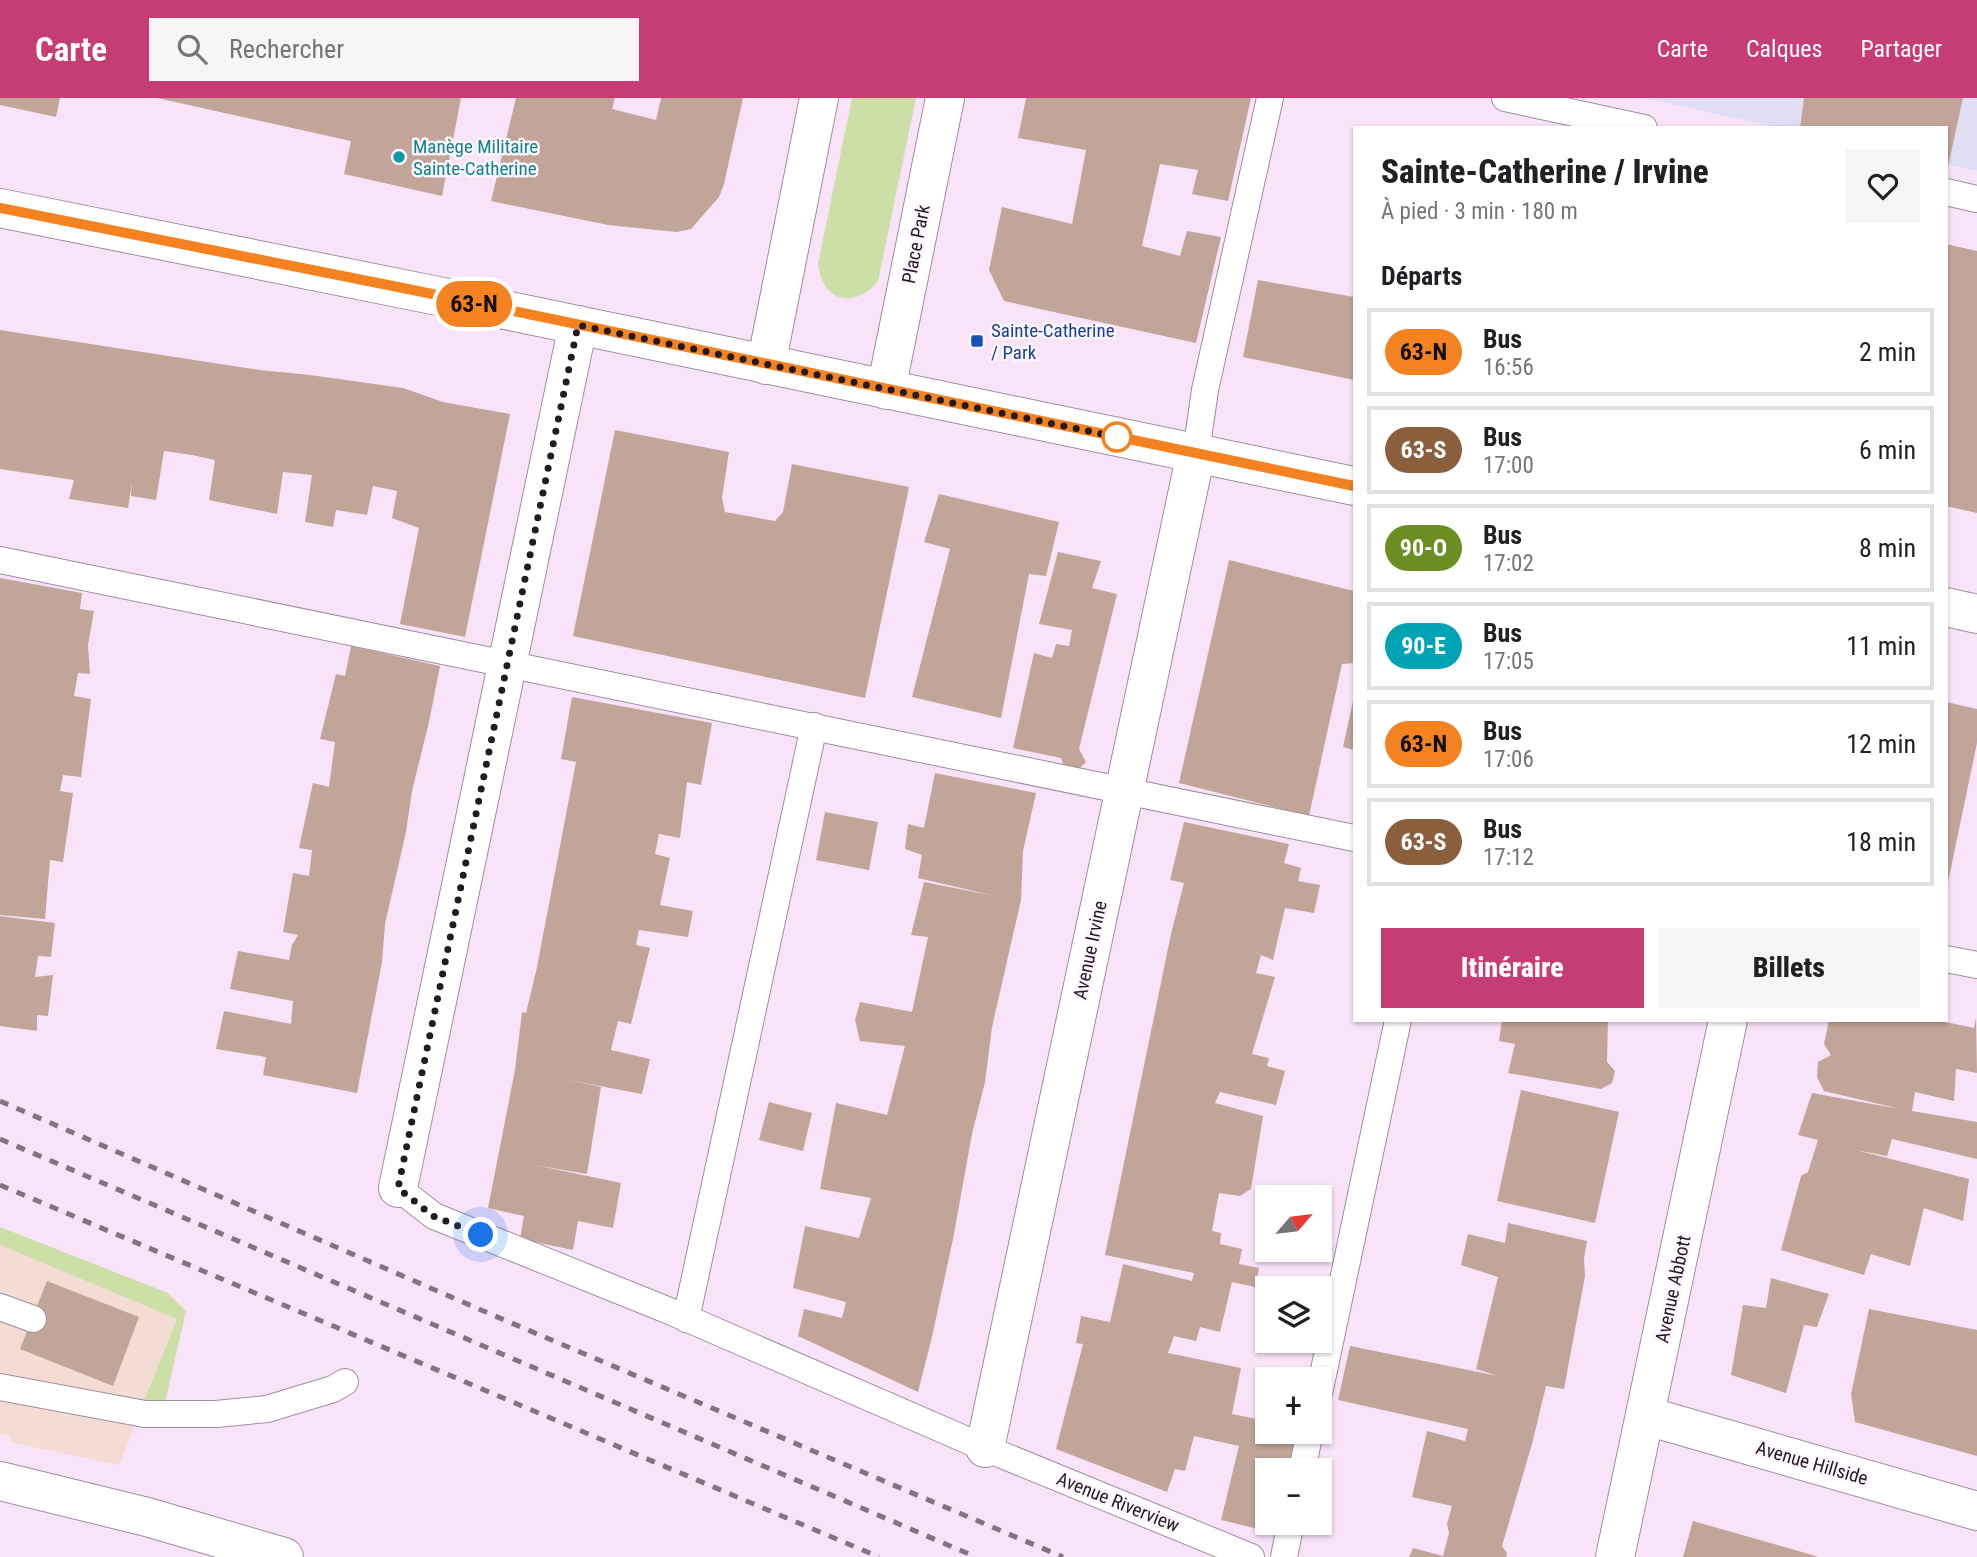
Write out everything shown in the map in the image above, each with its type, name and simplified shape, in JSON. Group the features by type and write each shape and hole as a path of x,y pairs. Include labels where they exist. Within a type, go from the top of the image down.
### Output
{"main road":[{"path":"766,365 819,98"},
{"name":"Place Park","path":"886,390 945,98"},
{"path":"0,208 1353,486"},
{"path":"398,1188 578,325"},
{"name":"Avenue Irvine","path":"985,1448 1196,453"},
{"path":"1948,607 1977,614"},
{"name":"Avenue Abbott","path":"1615,1557 1647,1416 1728,1022"},
{"name":"Avenue Hillside","path":"1647,1416 1977,1511"},
{"path":"0,1481 148,1517 284,1557"}],"lane":[{"path":"1196,453 1205,390 1270,98"},
{"path":"1505,98 1635,126"},
{"path":"1948,192 1977,199"},
{"path":"0,560 1353,838"},
{"path":"686,1319 814,726"},
{"path":"1948,959 1977,965"},
{"path":"1325,1367 1398,1022"},
{"name":"Avenue Riverview","path":"398,1188 433,1216 686,1319 985,1448 1251,1557"},
{"path":"0,1307 33,1319"},
{"path":"0,1387 145,1415 216,1414 267,1409 333,1389 345,1382"},
{"path":"1284,1557 1288,1535"}],"shaded area":[{"path":"1644,98 1977,98 1977,171 1948,164 1948,126 1771,126"},
{"path":"0,1245 177,1319 119,1465 10,1442 11,1437 0,1434"}],"green space":[{"path":"852,98 916,98 878,281 859,296 841,298 826,287 818,264"},
{"path":"0,1227 168,1293 186,1311 165,1402 144,1401 177,1319 0,1245"}],"building":[{"path":"0,98 60,98 56,117 0,105"},
{"name":"Manège Militaire Sainte-Catherine","path":"157,98 461,98 442,196 344,174 351,141"},
{"path":"516,98 615,98 612,109 656,120 661,98 743,98 719,197 691,229 677,232 608,225 491,201"},
{"path":"1026,98 1251,98 1228,201 1192,194 1198,170 1160,164 1142,246 1180,256 1187,231 1221,237 1196,343 1004,301 989,270 1002,207 1072,224 1086,150 1018,138"},
{"path":"1804,98 1963,98 1948,166 1948,126 1800,126"},
{"path":"1948,244 1977,251 1977,513 1948,506"},
{"path":"1258,280 1353,297 1353,380 1243,357"},
{"path":"0,330 260,370 403,388 443,402 510,414 465,637 400,624 419,528 392,518 397,491 373,486 367,515 336,510 333,527 305,522 312,475 283,472 277,514 209,500 215,460 192,455 164,451 156,500 131,496 132,482 128,508 69,499 74,480 0,469"},
{"path":"615,430 729,452 722,498 725,512 775,521 783,512 792,464 909,487 865,698 573,636"},
{"path":"939,494 1059,522 1046,576 1029,574 1001,718 912,697 950,549 924,542"},
{"path":"1058,552 1101,561 1092,588 1117,594 1079,749 1086,762 1076,772 1064,767 1061,758 1013,748 1034,653 1052,658 1056,644 1069,646 1072,630 1039,624"},
{"path":"1229,560 1353,591 1353,663 1342,664 1309,816 1179,783"},
{"path":"0,578 82,593 80,609 94,611 88,645 90,674 78,673 74,696 91,699 81,777 63,775 60,791 73,793 63,862 50,860 45,919 0,915"},
{"path":"351,646 440,666 385,924 382,962 357,1093 263,1075 266,1057 216,1049 224,1011 291,1024 293,1001 230,989 238,951 289,960 292,945 298,935 283,932 293,873 309,876 312,850 299,848 313,783 329,787 335,742 320,739 336,674 345,676"},
{"path":"572,697 712,723 701,785 687,782 680,838 659,834 655,854 670,858 660,905 693,911 688,937 639,930 636,945 650,948 631,1024 618,1021 611,1050 650,1059 642,1094 568,1080 601,1087 587,1174 535,1165 621,1183 613,1228 578,1221 573,1250 520,1239 524,1216 488,1208 515,1070 522,1012 526,1013 537,967 576,762 561,759"},
{"path":"1353,701 1353,750 1343,747"},
{"path":"1948,702 1977,709 1977,743 1948,882"},
{"path":"935,773 1036,793 1023,851 1021,900 992,1027 985,1082 972,1134 953,1239 918,1392 798,1336 804,1309 842,1318 846,1302 793,1288 805,1226 859,1238 871,1198 820,1189 836,1103 887,1115 905,1046 860,1041 855,1020 860,1002 912,1012 928,937 911,935 924,882 995,896 918,878 922,855 905,849 908,824 924,828"},
{"path":"825,812 878,822 869,870 816,860"},
{"path":"1184,822 1289,844 1284,863 1301,868 1298,881 1320,885 1314,913 1285,908 1273,960 1261,955 1256,973 1275,977 1252,1054 1269,1058 1267,1066 1285,1071 1276,1105 1220,1092 1215,1103 1263,1116 1251,1189 1240,1196 1219,1193 1212,1231 1221,1233 1220,1244 1242,1249 1239,1264 1259,1268 1255,1276 1255,1287 1232,1282 1220,1332 1200,1327 1196,1341 1174,1336 1168,1353 1241,1368 1232,1414 1255,1419 1255,1444 1296,1444 1293,1458 1255,1458 1255,1528 1221,1520 1239,1446 1194,1436 1185,1471 1175,1469 1167,1492 1056,1449 1083,1344 1076,1343 1081,1316 1110,1322 1123,1264 1192,1281 1194,1273 1105,1255 1171,934 1184,883 1170,880"},
{"path":"0,916 55,923 51,957 38,956 35,977 53,975 48,1016 37,1015 37,1031 0,1026"},
{"path":"1976,1018 1977,1073 1956,1069 1954,1101 1915,1092 1912,1111 1977,1122 1977,1159 1892,1139 1887,1156 1856,1150 1969,1179 1963,1221 1924,1208 1910,1266 1871,1254 1864,1275 1781,1250 1801,1176 1808,1172 1818,1140 1798,1135 1812,1093 1900,1109 1824,1091 1817,1077 1818,1062 1831,1055 1824,1044 1829,1022 1946,1022 1974,1028"},
{"path":"1502,1022 1608,1022 1607,1062 1615,1071 1612,1083 1601,1089 1508,1073 1515,1044 1499,1041"},
{"path":"1521,1090 1619,1112 1595,1223 1497,1201"},
{"path":"769,1102 812,1113 803,1151 759,1140"},
{"path":"1508,1223 1587,1241 1585,1276 1564,1389 1546,1386 1502,1546 1507,1553 1506,1557 1409,1557 1413,1548 1443,1556 1449,1533 1447,1524 1452,1506 1412,1497 1427,1431 1465,1441 1468,1429 1338,1400 1350,1346 1498,1376 1476,1369 1498,1277 1461,1265 1468,1234 1505,1243"},
{"path":"1771,1278 1829,1294 1817,1327 1804,1325 1786,1393 1731,1375 1743,1305 1766,1308"},
{"path":"47,1281 139,1317 113,1386 20,1349"},
{"path":"1869,1309 1977,1330 1977,1456 1855,1422 1851,1394"},
{"path":"1693,1521 1802,1552 1818,1557 1683,1557"}],"railway":[{"path":"0,1101 488,1313 1063,1557"},
{"path":"0,1139 976,1557"},
{"path":"0,1185 879,1557"}],"bus line":[{"name":"63-N","path":"0,208 408,289 1353,486"}],"place":[{"name":"Manège Militaire Sainte-Catherine","path":"399,157"},
{"name":"Sainte-Catherine / Park","path":"977,341"}],"route":[{"path":"481,1235 433,1216 398,1188 578,325 1117,437"}]}
